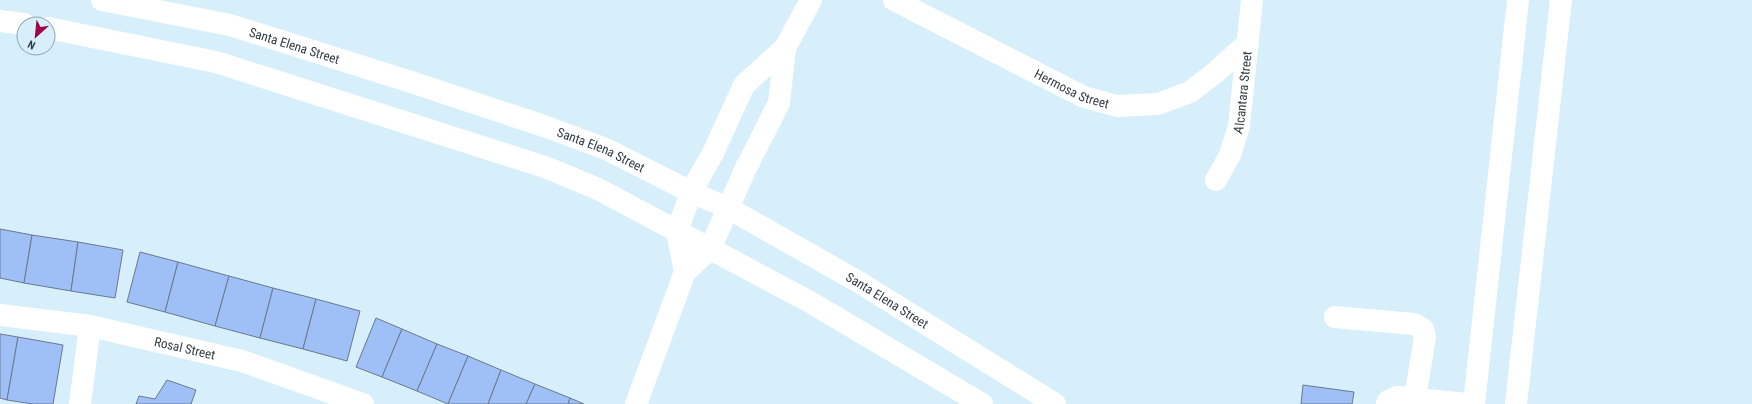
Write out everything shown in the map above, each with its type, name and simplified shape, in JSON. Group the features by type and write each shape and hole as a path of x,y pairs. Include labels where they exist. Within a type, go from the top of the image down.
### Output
{"street":[{"name":"Santa Elena Street","path":"102,0 230,25 418,84 544,126 606,149 691,192 728,208 857,281 1055,404"},
{"path":"636,404 685,272 710,249 778,102 785,48 810,0"},
{"name":"Hermosa Street","path":"894,0 1084,97 1117,106 1158,104 1190,92 1216,72 1248,43"},
{"name":"Alcantara Street","path":"1216,180 1230,155 1239,126 1252,0"},
{"path":"1474,404 1518,0"},
{"path":"1516,404 1561,0"},
{"path":"0,21 16,23"},
{"path":"56,30 216,62 545,167 598,189 810,302 982,404"},
{"path":"685,272 677,232 691,192 713,153 744,85 785,48"},
{"name":"Rosal Street","path":"0,315 90,326 242,361 363,404"},
{"path":"1335,317 1414,324 1423,329 1425,337 1414,402"},
{"path":"80,404 90,326"},
{"path":"1387,404 1397,397 1414,402 1467,404"}],"building":[{"path":"0,229 32,235 24,283 0,278"},
{"path":"32,235 78,242 71,291 24,283"},
{"path":"78,242 123,250 115,298 71,291"},
{"path":"140,252 178,262 165,312 127,302"},
{"path":"178,262 229,276 215,326 165,312"},
{"path":"229,276 273,288 260,338 215,326"},
{"path":"273,288 316,299 303,349 260,338"},
{"path":"316,299 360,311 347,361 303,349"},
{"path":"376,318 402,329 382,377 356,367"},
{"path":"402,329 437,344 417,391 382,377"},
{"path":"0,334 18,337 7,400 0,398"},
{"path":"18,337 63,345 53,404 33,404 7,400"},
{"path":"437,344 468,356 448,404 417,391"},
{"path":"468,356 501,370 488,404 448,404"},
{"path":"501,370 535,384 526,404 488,404"},
{"path":"167,380 196,390 191,404 136,404 139,396 155,399"},
{"path":"535,384 570,398 568,404 526,404"},
{"path":"1303,385 1354,392 1352,404 1301,404"},
{"path":"570,398 584,404 568,404"}]}
